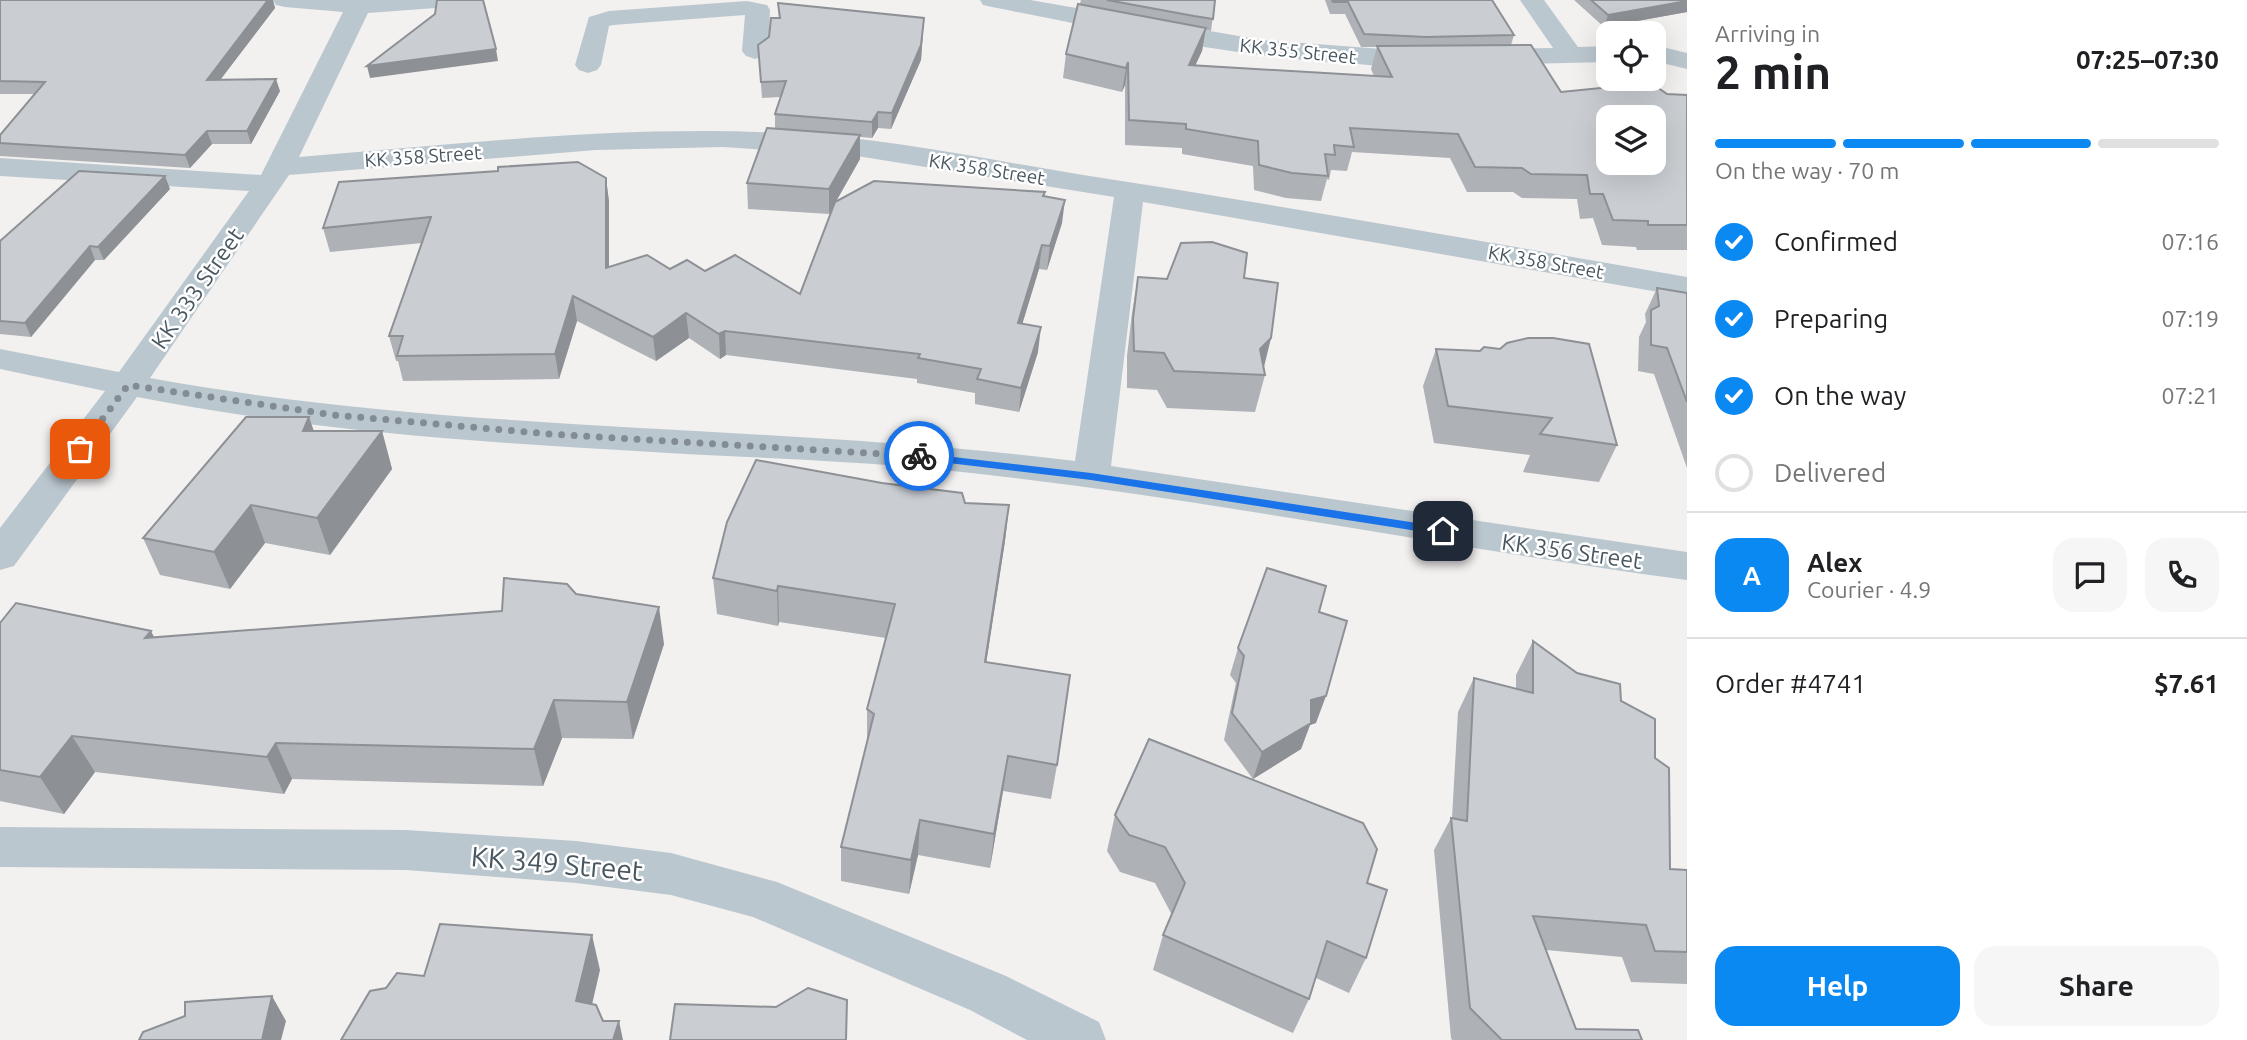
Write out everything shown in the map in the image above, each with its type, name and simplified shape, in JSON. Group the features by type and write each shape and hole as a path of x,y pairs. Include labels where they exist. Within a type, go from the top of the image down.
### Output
{"street":[{"path":"285,0 360,3 449,0"},
{"name":"KK 355 Street","path":"992,0 1264,49 1374,58 1596,55"},
{"path":"1532,0 1570,56"},
{"name":"KK 333 Street","path":"0,556 128,385 275,175 320,78 360,3"},
{"path":"589,65 598,22 678,6 758,10 755,51"},
{"path":"1666,51 1687,48"},
{"path":"1666,56 1687,61"},
{"name":"KK 358 Street","path":"0,167 275,175 608,141 686,138 788,141 893,154 1130,191 1373,231 1687,288"},
{"path":"1091,477 1130,191"},
{"name":"KK 356 Street","path":"0,359 128,385 306,413 550,434 908,455 1091,477 1279,504 1552,550 1687,566"},
{"name":"KK 349 Street","path":"0,847 406,850 576,862 671,874 760,897 988,993 1080,1040"}],"building":[{"path":"0,0 268,0 207,80 276,79 247,131 207,131 185,155 0,143 0,135 45,82 0,81"},
{"path":"437,0 483,0 496,49 367,66 435,14"},
{"path":"1107,0 1215,0 1213,19"},
{"path":"1332,0 1492,0 1514,35 1426,37 1364,34 1348,2"},
{"path":"1591,0 1687,0 1687,1 1608,15"},
{"path":"778,3 924,18 921,45 892,113 878,112 872,122 775,114 786,81 761,82 758,45 769,37 771,18 780,18"},
{"path":"1078,4 1206,28 1189,65 1392,77 1377,46 1531,45 1561,92 1596,88 1596,91 1663,91 1667,94 1687,95 1687,225 1648,225 1648,221 1613,220 1603,194 1590,194 1587,175 1531,174 1522,168 1475,167 1458,134 1350,128 1354,147 1334,145 1335,155 1325,154 1328,176 1292,173 1259,165 1258,141 1186,129 1186,124 1129,120 1128,62 1126,68 1066,54"},
{"path":"767,128 860,135 829,189 747,183"},
{"path":"578,162 606,178 606,268 647,255 670,269 687,260 705,271 735,255 800,294 835,202 874,181 1045,192 1043,196 1065,200 1050,246 1042,245 1018,323 1041,327 1021,388 977,379 981,369 918,358 920,354 725,331 719,334 686,313 653,337 573,296 555,354 397,356 403,336 389,336 431,217 323,228 339,182 498,171 498,167"},
{"path":"79,171 165,176 98,247 90,246 25,323 0,321 0,241"},
{"path":"1212,242 1247,253 1244,278 1278,283 1271,338 1260,349 1265,375 1174,371 1164,353 1134,351 1133,319 1138,277 1167,279 1181,243"},
{"path":"1657,288 1687,293 1687,402 1667,348 1651,345 1651,310 1659,306"},
{"path":"1528,338 1553,338 1589,344 1617,445 1540,434 1552,418 1448,406 1436,349 1500,349 1507,343"},
{"path":"246,417 309,417 303,431 382,431 317,518 251,505 214,552 143,538"},
{"path":"756,460 882,483 962,493 965,503 1009,505 985,662 1070,675 1057,765 1008,756 994,834 920,820 911,860 841,847 874,714 867,709 895,604 778,586 777,591 713,578 727,522"},
{"path":"1267,568 1326,586 1319,612 1347,621 1326,696 1311,700 1311,723 1262,752 1232,713 1244,656 1238,648"},
{"path":"504,578 567,584 576,594 659,607 627,702 554,700 534,749 276,743 267,757 72,736 40,777 0,770 0,623 16,603 151,631 145,638 502,611"},
{"path":"1533,641 1577,673 1620,684 1621,701 1655,719 1655,758 1669,768 1670,869 1687,870 1687,952 1655,951 1646,925 1533,916 1576,1029 1638,1030 1642,1040 1502,1040 1470,1008 1451,818 1467,821 1474,678 1533,693"},
{"path":"1149,739 1363,823 1377,849 1367,883 1387,890 1366,958 1327,941 1309,999 1163,935 1185,883 1165,847 1129,835 1115,815"},
{"path":"440,924 592,935 576,1001 596,1005 603,1021 619,1021 613,1040 341,1040 370,991 386,988 397,973 424,976"},
{"path":"808,988 847,1000 846,1040 670,1040 675,1004 776,1007"},
{"path":"272,996 262,1040 139,1040 143,1032 185,1016 185,1002"}],"way so far":[{"path":"80,449 128,385 306,413 550,434 919,456"}],"route":[{"path":"919,456 1046,470 1443,531"}]}
